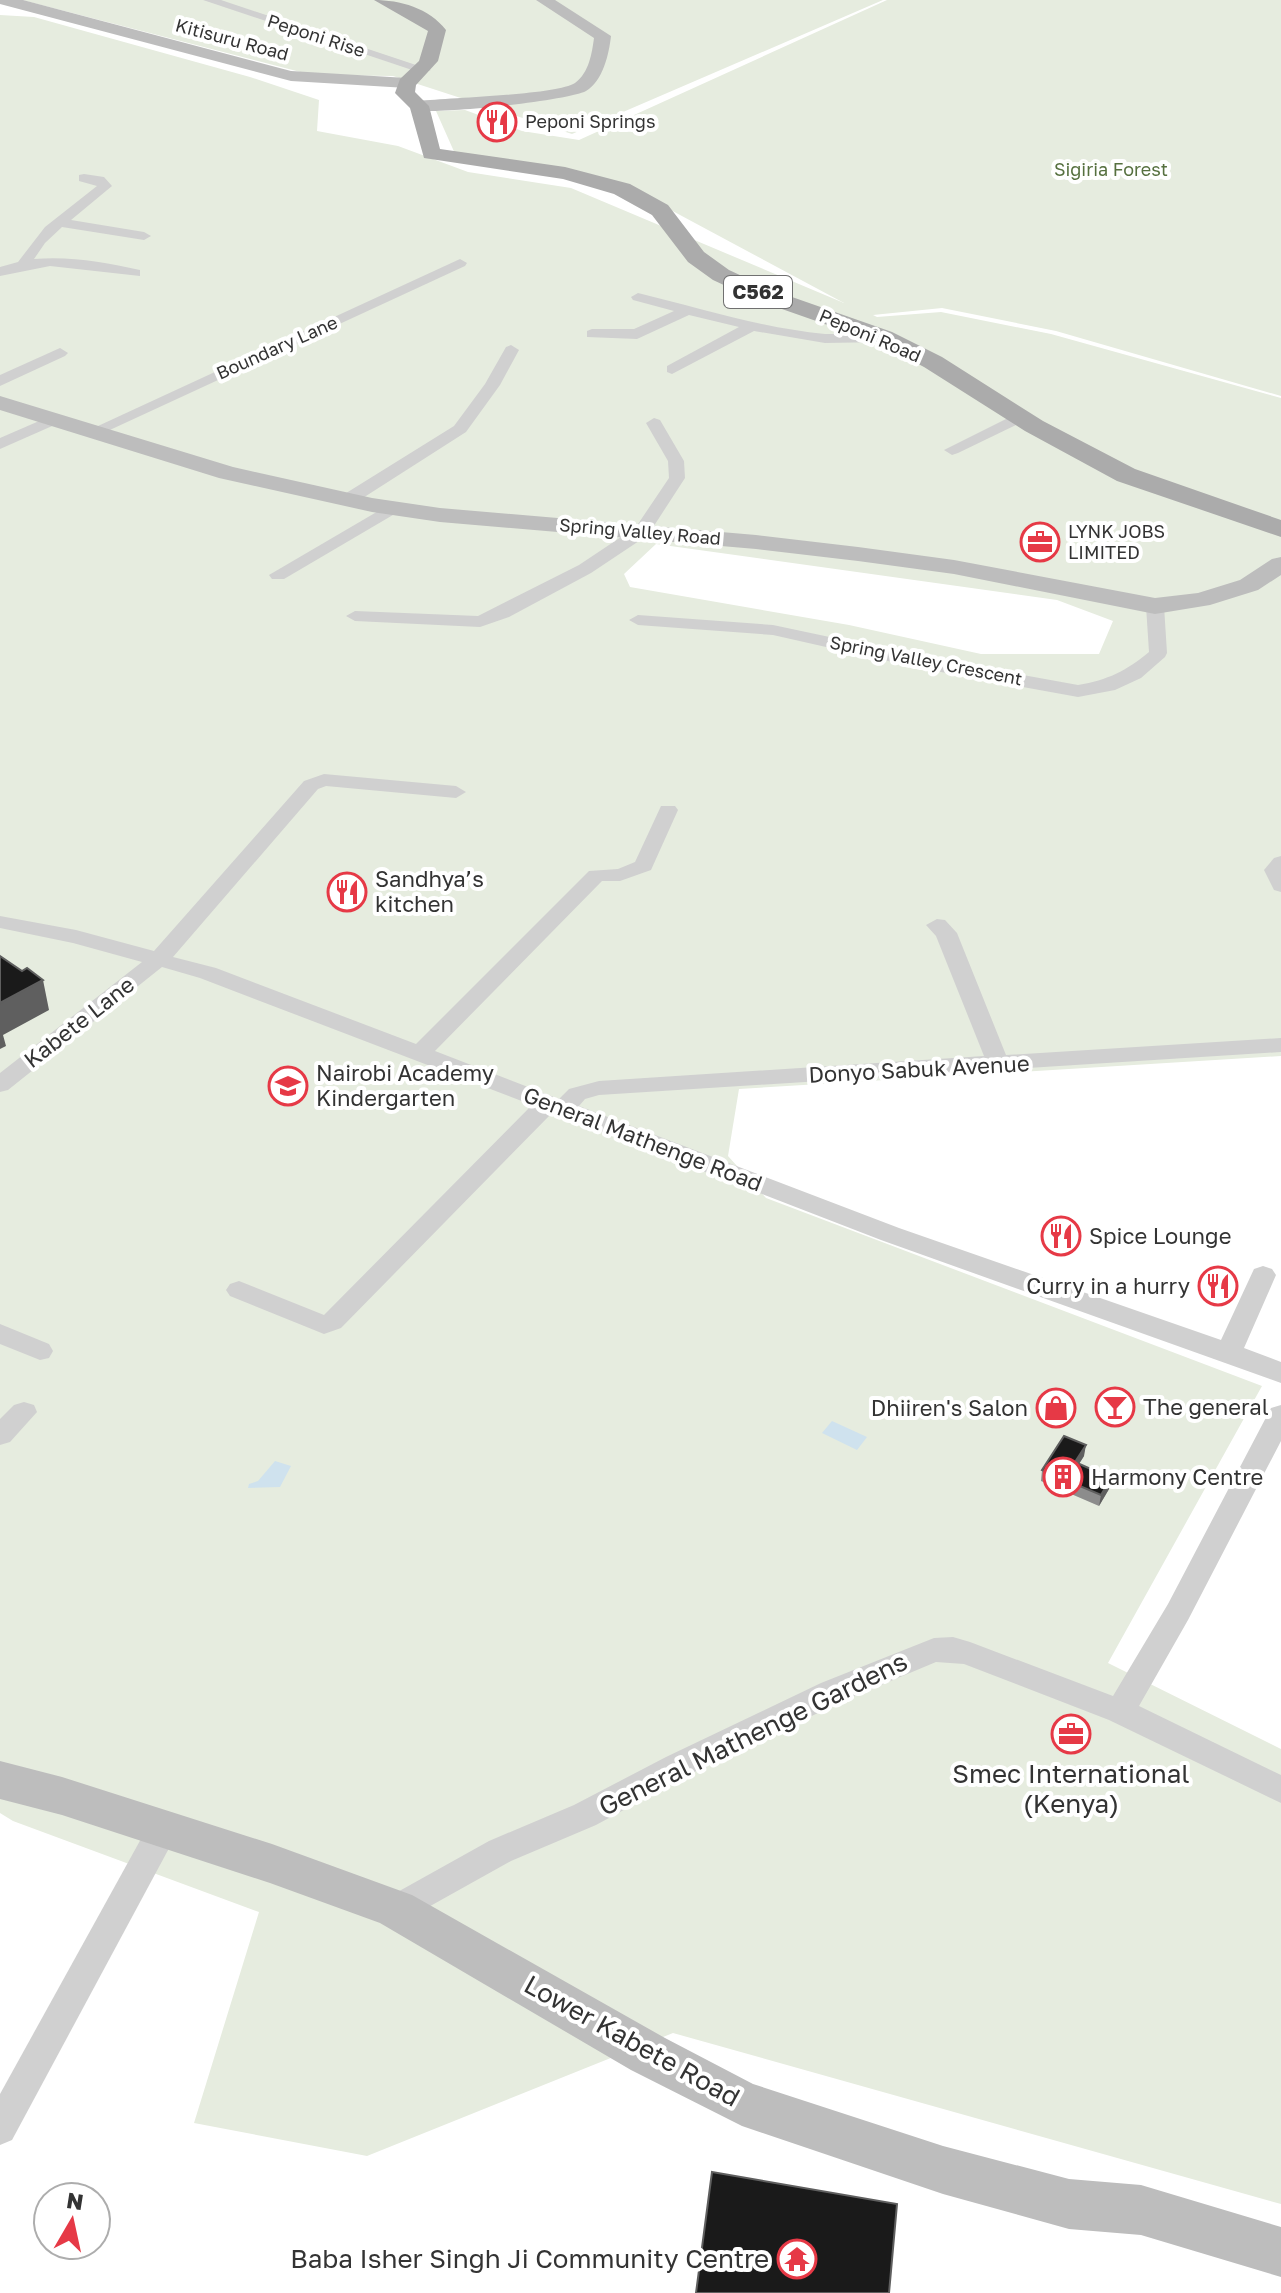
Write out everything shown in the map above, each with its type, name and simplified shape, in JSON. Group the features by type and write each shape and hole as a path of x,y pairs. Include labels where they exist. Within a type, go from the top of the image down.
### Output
{"main road":[{"path":"383,0 435,26 435,46 416,76"},
{"name":"Peponi Road","path":"416,76 406,95 419,106 431,154 565,173 622,189 660,210 696,257 721,275 764,295 884,337 933,362 1020,417 1126,475 1281,529"}],"street":[{"name":"Kitisuru Road","path":"4,0 291,76 416,76"},
{"name":"Peponi Rise","path":"209,0 416,76"},
{"path":"419,106 528,98 582,86 600,59 603,36 544,0"},
{"path":"24,264 30,250 59,222 105,186 99,180 84,178"},
{"path":"59,222 144,236"},
{"path":"0,272 24,264 67,262 135,273"},
{"name":"Boundary Lane","path":"93,432 460,263"},
{"path":"638,297 754,325 857,342 884,337"},
{"path":"592,334 637,334 689,309"},
{"path":"672,369 754,325"},
{"path":"349,499 460,429 492,385 511,350"},
{"path":"0,381 60,353"},
{"name":"Spring Valley Road","path":"0,403 227,473 392,508 756,542 954,567 1155,606 1201,600 1249,585 1281,564"},
{"path":"952,450 1020,417"},
{"path":"0,444 53,420"},
{"path":"355,616 480,622 568,580 642,531 677,478 676,461 654,423"},
{"path":"278,575 392,508"},
{"name":"Spring Valley Crescent","path":"638,620 773,630 919,662 1078,691 1093,690 1134,674 1158,653 1155,606"},
{"name":"Kabete Lane","path":"0,1085 159,959 311,785 324,780 456,792"},
{"path":"419,1054 596,875 620,875 644,866 668,810"},
{"path":"1281,862 1274,870 1281,886"},
{"name":"General Mathenge Road","path":"0,922 76,937 208,973 890,1234 1281,1373"},
{"path":"937,925 946,933 999,1065"},
{"name":"Donyo Sabuk Avenue","path":"239,1290 324,1325 332,1322 556,1106 577,1094 599,1088 1281,1045"},
{"path":"1229,1352 1263,1275"},
{"path":"0,1333 40,1351"},
{"path":"0,1435 24,1412"},
{"path":"1120,1711 1178,1612 1281,1415"},
{"name":"General Mathenge Gardens","path":"396,1909 500,1851 585,1815 677,1766 832,1692 934,1650 953,1649 970,1654 1120,1711 1281,1790"},
{"name":"Lower Kabete Road","path":"0,1780 163,1829 396,1909 648,2054 742,2103 943,2170 1069,2204 1141,2210 1281,2252"},
{"path":"0,2128 163,1829"}],"green space":[{"path":"22,0 883,0 572,134 393,76 312,75"},
{"name":"Sigiria Forest","path":"887,0 1281,0 1281,396 1056,331 942,308 873,315 941,312 1051,334 1281,398 1281,1056 739,1089 728,1156 766,1198 1262,1386 1108,1663 1281,1749 1281,2204 673,2033 367,2156 194,2123 259,1912 13,1821 0,1813 0,15 34,17 250,77 319,100 317,131 398,146 468,172 571,188 844,303 626,186 456,156 436,111 465,110 522,131 579,140","holes":["656,544 1057,600 1113,621 1099,654 981,654 849,625 630,587 624,574"]}],"water":[{"path":"832,1421 867,1437 857,1450 822,1433"},
{"path":"275,1461 291,1466 280,1487 248,1488 249,1484 258,1481"}],"building":[{"path":"0,956 22,971 27,968 43,980 0,1003"},
{"path":"1064,1436 1086,1445 1075,1462 1111,1478 1101,1495 1042,1470"},
{"name":"Baba Isher Singh Ji Community Centre","path":"712,2172 897,2204 889,2293 696,2293"}],"place":[{"name":"Peponi Springs","path":"497,122"},
{"name":"LYNK JOBS LIMITED","path":"1040,542"},
{"name":"Sandhya’s kitchen","path":"347,892"},
{"name":"Nairobi Academy Kindergarten","path":"288,1086"},
{"name":"Spice Lounge","path":"1061,1236"},
{"name":"Curry in a hurry","path":"1218,1286"},
{"name":"The general","path":"1115,1407"},
{"name":"Dhiiren's Salon","path":"1056,1408"},
{"name":"Harmony Centre","path":"1063,1477"},
{"name":"Smec International (Kenya)","path":"1071,1734"},
{"name":"Baba Isher Singh Ji Community Centre","path":"797,2259"}]}
